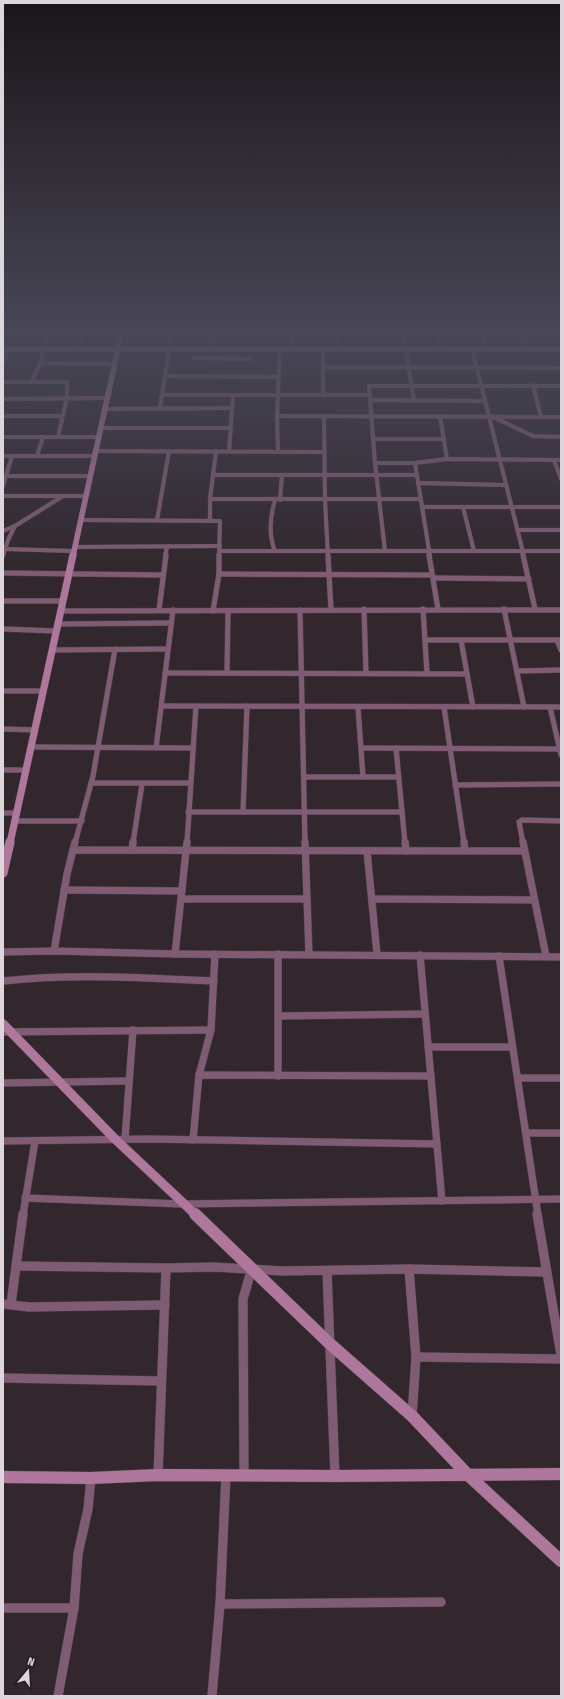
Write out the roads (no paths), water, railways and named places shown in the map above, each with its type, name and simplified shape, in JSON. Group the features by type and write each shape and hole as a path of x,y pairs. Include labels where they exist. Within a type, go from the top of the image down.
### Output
{"street":[{"path":"3,873 103,414"},
{"path":"229,452 231,414"},
{"path":"3,416 62,416 58,437"},
{"path":"278,452 277,416 561,417"},
{"path":"324,416 325,500 329,550 331,610"},
{"path":"371,416 385,551"},
{"path":"440,416 447,459"},
{"path":"489,416 506,422 533,436 561,438"},
{"path":"489,416 511,508 518,530 535,609"},
{"path":"100,428 230,428"},
{"path":"3,437 98,437"},
{"path":"37,456 43,437"},
{"path":"373,439 443,439"},
{"path":"3,456 169,451 325,452"},
{"path":"157,520 169,451"},
{"path":"210,521 210,500 216,451"},
{"path":"3,486 12,456"},
{"path":"375,463 414,463 447,459 561,460"},
{"path":"554,460 561,477"},
{"path":"414,463 438,609"},
{"path":"213,475 417,475"},
{"path":"280,500 282,475"},
{"path":"6,476 90,476"},
{"path":"418,483 506,485"},
{"path":"3,496 86,496"},
{"path":"3,531 15,526 63,496"},
{"path":"210,500 420,498"},
{"path":"275,500 272,509 271,539 275,551"},
{"path":"422,507 561,508"},
{"path":"463,507 474,551"},
{"path":"80,520 221,521 219,574 213,611"},
{"path":"3,556 8,540 15,526"},
{"path":"518,530 561,530"},
{"path":"5,549 167,547 275,551 561,551"},
{"path":"159,610 162,575 167,547"},
{"path":"3,573 162,575"},
{"path":"219,574 529,579"},
{"path":"3,601 62,601"},
{"path":"60,611 364,609 561,610"},
{"path":"364,609 366,673"},
{"path":"423,609 427,673"},
{"path":"504,609 518,671 524,707"},
{"path":"156,748 173,610"},
{"path":"300,610 306,899 309,955"},
{"path":"227,673 228,611"},
{"path":"3,629 171,623"},
{"path":"426,640 559,640 561,650"},
{"path":"461,640 466,674 474,707"},
{"path":"54,951 64,890 99,748 115,649"},
{"path":"52,650 168,649"},
{"path":"518,671 561,670"},
{"path":"165,673 302,672 466,674"},
{"path":"3,691 43,691"},
{"path":"162,706 561,707"},
{"path":"175,954 182,899 196,706"},
{"path":"243,812 247,706"},
{"path":"358,707 363,777"},
{"path":"444,707 465,851"},
{"path":"362,748 449,748 560,752 550,707"},
{"path":"3,729 34,730"},
{"path":"31,747 194,748"},
{"path":"396,748 406,851"},
{"path":"3,770 26,770"},
{"path":"304,777 398,777"},
{"path":"91,783 190,783"},
{"path":"132,850 142,784"},
{"path":"455,785 561,784"},
{"path":"3,812 16,813"},
{"path":"188,812 402,812"},
{"path":"546,956 519,823 520,820 561,821"},
{"path":"14,821 82,821"},
{"path":"73,850 524,851"},
{"path":"367,851 377,954"},
{"path":"64,890 182,891"},
{"path":"182,899 306,899"},
{"path":"372,899 534,900"},
{"path":"3,952 54,951 175,954 561,956"},
{"path":"192,1140 199,1075 211,1030 216,954"},
{"path":"278,954 278,1076"},
{"path":"420,955 424,1014 442,1201"},
{"path":"499,956 512,1046 527,1133 546,1272 561,1355"},
{"path":"3,981 43,977 85,976 214,981"},
{"path":"279,1016 424,1014"},
{"path":"5,1029 211,1030"},
{"path":"5,1029 58,1082 120,1139 182,1204 252,1268 329,1343 412,1416 468,1475 561,1561"},
{"path":"120,1139 133,1030"},
{"path":"428,1047 512,1046"},
{"path":"199,1075 431,1076"},
{"path":"518,1078 561,1078"},
{"path":"3,1083 128,1081"},
{"path":"527,1133 561,1134"},
{"path":"3,1141 120,1139 437,1144"},
{"path":"35,1141 25,1198 16,1266 7,1304 29,1307 165,1305"},
{"path":"25,1198 182,1204 561,1199"},
{"path":"16,1266 166,1268 214,1267 252,1268 282,1271 409,1269 546,1272"},
{"path":"158,1475 166,1268"},
{"path":"244,1475 243,1299 252,1268"},
{"path":"409,1269 416,1357 412,1416"},
{"path":"327,1271 335,1476"},
{"path":"416,1357 561,1359"},
{"path":"3,1378 161,1381"},
{"path":"3,1477 91,1478 158,1475 335,1476 561,1474"},
{"path":"212,1696 220,1604 226,1475"},
{"path":"58,1696 74,1608 78,1554 88,1509 91,1478"},
{"path":"220,1604 441,1602"},
{"path":"3,1608 74,1608"}]}
